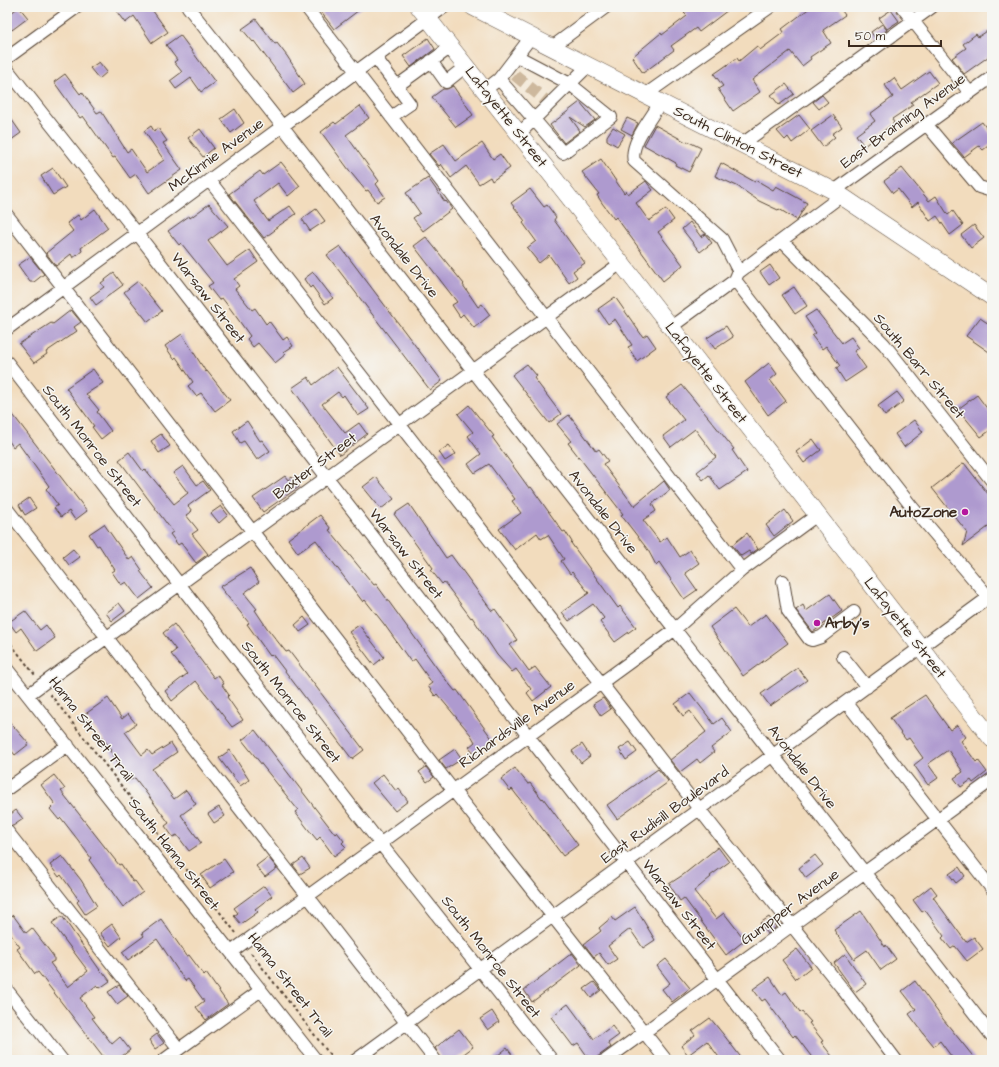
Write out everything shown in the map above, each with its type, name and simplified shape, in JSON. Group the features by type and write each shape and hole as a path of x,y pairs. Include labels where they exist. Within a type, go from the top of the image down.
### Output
{"highway":[{"name":"South Clinton Street","path":"473,7 837,193 992,297"},
{"name":"Lafayette Street","path":"424,13 992,739"}],"street":[{"name":"Avondale Drive","path":"188,7 283,126 472,371 992,1036"},
{"path":"306,7 742,570"},
{"name":"McKinnie Avenue","path":"7,329 376,58 424,13 444,7"},
{"path":"552,47 606,7"},
{"path":"644,95 770,7"},
{"path":"902,7 970,93"},
{"path":"742,144 932,7"},
{"path":"7,58 73,8"},
{"path":"485,90 499,78 511,72 517,56 532,37"},
{"path":"397,86 451,47"},
{"path":"499,78 563,154 611,117 570,84 517,56"},
{"path":"376,58 410,104 391,117"},
{"path":"431,61 446,82 466,66"},
{"path":"520,134 534,120 547,102 570,84 588,66"},
{"name":"Warsaw Street","path":"7,69 137,233 780,1060"},
{"name":"East Branning Avenue","path":"671,328 782,241 837,193 926,124 992,77"},
{"path":"660,103 635,144 632,156 634,161 722,239 737,276 912,507 991,598"},
{"path":"926,124 979,187 992,191"},
{"path":"209,180 400,423 699,810 841,987 896,1060"},
{"path":"7,215 453,790 666,1060"},
{"name":"South Barr Street","path":"782,241 884,344 992,481"},
{"name":"Baxter Street","path":"29,694 179,584 254,532 326,477 621,263"},
{"name":"South Monroe Street","path":"7,362 380,843 552,1060"},
{"path":"7,509 435,1060"},
{"name":"Richardsville Avenue","path":"231,952 600,682 674,630 742,570 766,559 817,515"},
{"path":"784,581 788,611 809,639 821,637 854,612"},
{"name":"East Rudisill Boulevard","path":"356,1060 773,755 991,598"},
{"path":"843,657 867,687"},
{"name":"South Hanna Street","path":"7,669 29,694 316,1060"},
{"path":"846,702 992,889"},
{"path":"7,788 68,744"},
{"name":"Gumpper Avenue","path":"606,1060 992,780"},
{"path":"7,831 179,1049"},
{"path":"7,990 62,1060"},
{"path":"164,1060 261,990"}],"path":[{"name":"Hanna Street Trail","path":"7,639 334,1060"}],"building":[{"path":"19,7 28,18 12,30 7,23 7,16"},
{"path":"124,7 150,7 168,32 152,43 134,16 125,23 117,12"},
{"path":"317,7 363,7 334,29"},
{"path":"692,7 732,7 699,32 696,28 671,46 674,50 643,73 632,57 661,33 662,35 687,16 684,13"},
{"path":"811,7 839,7 845,15 823,30 831,43 810,57 811,59 802,66 790,51 752,80 760,92 733,111 718,89 723,86 714,74 737,58 739,61 757,46 760,50 784,32 782,29"},
{"path":"891,10 899,21 887,29 879,18"},
{"path":"256,19 275,44 277,43 287,56 305,84 293,93 254,41 253,42 242,29"},
{"path":"882,24 887,30 875,38 871,32"},
{"path":"992,28 992,54 964,74 952,58 966,48 963,44 976,34 978,37"},
{"path":"180,35 215,82 201,92 191,78 176,89 170,81 182,72 174,62 177,60 166,45"},
{"path":"428,38 435,49 411,67 403,56"},
{"path":"99,62 107,72 99,79 90,68"},
{"path":"929,71 938,83 911,102 913,105 892,119 894,123 864,146 856,135 875,121 870,114 893,97 885,85 894,78 902,90"},
{"path":"65,74 80,94 82,92 97,113 101,111 127,152 131,149 147,172 164,160 144,131 151,126 154,131 158,128 167,141 163,143 182,170 149,193 136,174 130,178 115,157 113,158 83,116 80,118 54,82"},
{"path":"786,84 794,94 779,105 771,95"},
{"path":"453,86 473,115 456,127 432,97 443,89"},
{"path":"822,95 828,102 819,109 813,102"},
{"path":"580,102 595,120 585,127 570,117 580,131 564,143 550,125"},
{"path":"360,106 369,118 346,135 379,181 376,184 385,197 377,202 368,190 366,191 352,174 321,132 334,122 336,124"},
{"path":"235,109 244,123 231,133 221,119"},
{"path":"7,113 21,133 7,143"},
{"path":"799,115 810,129 792,143 788,137 785,140 777,131"},
{"path":"833,115 842,127 832,134 835,137 823,147 811,131"},
{"path":"627,118 638,123 632,135 621,129"},
{"path":"982,122 992,136 992,143 983,150 979,146 964,157 952,143"},
{"path":"655,125 686,142 687,141 701,148 689,172 675,165 676,163 644,145"},
{"path":"613,127 625,134 617,146 607,140 607,136"},
{"path":"200,129 214,148 203,157 188,138"},
{"path":"482,143 493,159 500,154 510,168 492,181 490,177 479,184 466,166 451,178 441,164 439,166 429,154 444,144 456,161"},
{"path":"601,159 624,193 626,191 628,194 646,181 653,190 636,203 649,221 666,209 674,220 658,232 683,265 663,281 616,217 614,219 602,203 597,195 599,194 582,172"},
{"path":"281,162 300,186 288,196 278,183 254,201 268,221 290,206 296,214 264,238 229,194 260,171 263,175"},
{"path":"721,163 755,182 756,180 773,190 776,186 807,203 797,220 779,209 778,210 759,201 737,186 715,176"},
{"path":"53,168 66,187 53,195 41,176"},
{"path":"902,168 929,201 936,196 948,215 953,211 963,225 950,235 937,216 930,221 918,202 912,207 898,189 893,193 884,181"},
{"path":"428,178 445,202 446,201 452,209 423,231 413,218 420,213 406,193"},
{"path":"530,189 544,207 547,205 556,217 554,220 585,263 573,271 577,277 569,283 549,255 539,263 527,248 536,241 523,223 525,221 511,203"},
{"path":"209,204 228,226 208,241 227,266 250,250 258,262 234,279 239,286 235,289 252,310 255,308 266,324 269,321 283,340 287,337 293,346 284,352 286,354 275,363 258,343 253,347 247,339 250,336 232,311 222,298 219,300 208,286 213,283 181,243 179,245 168,231 189,216 190,218"},
{"path":"95,209 108,228 81,248 82,251 73,258 71,254 56,266 46,253 73,231 67,223 78,215 81,220"},
{"path":"316,209 325,221 310,231 302,219"},
{"path":"690,222 701,237 705,234 712,243 700,252 682,229"},
{"path":"974,225 984,238 971,248 961,235"},
{"path":"426,237 464,284 463,285 478,307 482,304 490,315 474,328 463,314 460,317 452,305 457,302 414,246"},
{"path":"340,246 442,381 430,390 327,255"},
{"path":"30,257 44,274 34,282 30,282 18,265"},
{"path":"770,265 779,278 769,285 760,272"},
{"path":"313,272 333,298 325,304 312,286 310,288 304,279"},
{"path":"114,273 123,285 96,305 90,297 104,287 101,283"},
{"path":"138,281 162,311 148,322 124,292"},
{"path":"794,287 807,306 795,314 782,295"},
{"path":"615,297 643,337 647,334 656,347 637,361 628,347 632,345 615,319 608,324 598,309"},
{"path":"71,310 81,322 74,327 77,331 46,352 47,354 34,363 19,344 51,323 53,324"},
{"path":"816,310 842,343 851,337 859,348 854,351 866,368 845,382 836,368 840,366 826,346 822,349 812,336 816,333 805,317"},
{"path":"980,318 992,326 992,354 966,336"},
{"path":"726,326 733,337 715,349 707,338"},
{"path":"182,334 206,372 207,371 230,400 215,411 201,393 196,396 188,386 193,382 176,357 174,359 165,346"},
{"path":"769,363 777,374 770,380 786,401 768,415 745,382"},
{"path":"527,364 537,376 534,378 561,414 549,423 512,375"},
{"path":"337,367 369,409 358,416 344,395 342,397 338,392 322,404 345,433 359,423 367,434 340,455 292,388 308,377 313,385"},
{"path":"93,369 103,383 86,394 99,410 97,412 111,431 101,439 92,427 94,426 66,388"},
{"path":"682,385 734,449 732,450 747,472 720,490 709,475 703,480 697,472 716,457 695,429 671,447 663,436 684,420 666,397"},
{"path":"897,392 904,401 885,416 878,406"},
{"path":"977,395 992,415 992,429 981,437 958,409"},
{"path":"469,405 494,436 492,437 529,488 531,487 563,532 565,531 572,542 571,543 618,608 620,606 636,627 615,642 600,622 604,618 593,604 569,621 562,612 589,593 572,572 570,574 561,561 564,559 548,535 541,539 537,533 515,550 499,529 521,513 512,501 515,499 489,464 475,473 468,464 481,454 468,436 473,432 458,414"},
{"path":"7,407 87,511 75,520 69,511 61,517 54,508 58,505 46,489 49,486 18,443 13,447 7,438"},
{"path":"569,415 596,451 599,449 608,461 603,464 634,506 664,481 670,490 652,504 656,511 643,520 660,542 667,537 680,557 690,550 699,563 685,573 697,590 684,599 659,562 656,565 648,550 621,515 623,514 568,443 571,441 557,424"},
{"path":"914,420 923,432 904,447 895,434"},
{"path":"247,421 260,441 262,440 270,451 257,460 244,441 240,443 233,431"},
{"path":"161,434 170,446 159,453 151,441"},
{"path":"813,439 821,450 804,463 796,452"},
{"path":"449,445 456,454 445,461 439,452"},
{"path":"129,452 143,471 145,469 174,504 188,493 173,473 183,466 197,485 203,481 210,490 188,506 192,511 186,515 198,530 192,534 208,554 196,563 181,543 178,545 170,534 173,532 119,460"},
{"path":"964,463 992,499 992,524 963,546 967,532 932,488"},
{"path":"285,476 288,480 292,477 299,487 263,512 253,498"},
{"path":"376,477 394,499 381,509 363,487"},
{"path":"29,498 36,508 25,515 19,505"},
{"path":"409,504 446,558 451,555 492,611 495,609 517,640 510,645 529,671 535,667 551,687 533,701 527,693 531,689 516,669 512,672 497,655 472,617 471,618 444,582 442,584 431,570 433,568 394,514"},
{"path":"221,506 228,515 219,523 211,513"},
{"path":"785,510 793,521 774,536 766,525"},
{"path":"320,515 331,529 329,530 374,585 376,584 442,675 455,691 457,690 493,740 475,754 469,747 475,742 471,735 437,694 435,696 428,686 432,683 415,659 411,662 384,624 365,600 363,602 316,540 298,553 288,539"},
{"path":"104,524 129,560 133,557 142,570 140,571 153,588 139,599 126,582 121,585 112,572 115,570 99,545 97,546 89,534"},
{"path":"747,533 758,549 751,554 749,551 741,556 732,545"},
{"path":"73,549 80,557 69,565 63,557"},
{"path":"250,568 259,582 244,593 257,609 255,610 267,628 286,652 289,651 364,750 352,759 272,654 270,656 247,624 249,623 220,587"},
{"name":"Arby's","path":"830,594 842,611 813,632 796,610 803,605 806,611"},
{"path":"119,603 125,611 112,621 106,613"},
{"path":"734,609 748,627 766,614 788,643 743,676 710,627"},
{"path":"25,611 40,630 46,625 55,638 37,651 21,628 16,632 9,622"},
{"path":"304,617 310,625 300,632 295,625"},
{"path":"174,624 214,678 218,675 224,684 222,685 229,695 227,697 243,720 232,727 196,681 172,701 165,691 187,674 171,654 176,650 163,633"},
{"path":"359,625 384,657 374,665 349,632"},
{"path":"798,668 807,680 770,706 761,694"},
{"path":"690,693 714,724 722,718 732,732 711,748 714,752 700,763 697,759 680,772 670,760 706,732 690,711 683,716 675,704"},
{"path":"925,695 950,730 957,725 966,737 961,741 976,762 978,760 987,772 973,783 971,780 961,787 954,778 963,772 948,750 928,764 938,778 928,785 914,765 923,758 909,738 906,740 890,718"},
{"path":"108,698 122,719 128,714 136,724 125,732 142,755 148,750 152,755 171,743 177,752 152,769 174,799 186,790 196,804 181,815 201,843 189,851 177,835 173,837 165,826 169,823 135,778 130,780 110,751 112,750 84,715"},
{"path":"603,698 611,709 601,716 593,704"},
{"path":"7,719 29,744 15,755 7,745"},
{"path":"255,730 335,834 337,832 344,841 342,843 346,847 334,856 320,837 317,840 308,829 295,812 298,810 242,740"},
{"path":"630,742 637,752 626,760 619,749"},
{"path":"582,744 590,756 581,763 572,751"},
{"path":"455,749 462,759 446,769 439,760"},
{"path":"230,750 249,780 240,786 219,758"},
{"path":"426,767 434,777 427,782 419,772"},
{"path":"515,768 528,784 530,783 542,799 543,798 578,845 563,856 512,789 510,791 501,779"},
{"path":"658,769 668,781 667,783 617,819 607,805"},
{"path":"383,774 396,791 399,789 408,801 395,811 372,783"},
{"path":"54,775 65,789 61,791 119,865 121,864 133,882 135,881 143,892 123,907 89,860 91,858 78,840 61,818 59,820 50,809 55,804 41,785"},
{"path":"219,807 225,816 214,823 208,814"},
{"path":"16,810 23,819 13,826 7,824 7,817"},
{"path":"718,847 729,862 710,876 711,877 694,891 716,919 724,913 745,940 726,955 684,898 680,901 669,884 683,875"},
{"path":"815,855 823,865 806,878 799,868"},
{"path":"62,856 81,880 97,906 85,914 77,902 79,900 61,875 59,877 50,865"},
{"path":"268,857 277,868 265,877 256,866"},
{"path":"303,858 310,868 300,874 293,865"},
{"path":"224,859 233,872 210,888 201,875"},
{"path":"959,867 965,876 956,883 949,874"},
{"path":"264,886 272,896 255,909 258,912 241,924 234,916 238,913 234,908"},
{"path":"931,886 937,894 933,897 966,942 974,937 983,949 967,961 955,946 951,949 942,938 944,936 925,910 922,912 913,900"},
{"path":"635,907 655,940 643,948 630,929 608,946 617,959 608,965 599,953 594,957 584,944 601,931 599,928 612,917 615,921"},
{"path":"861,911 885,947 886,945 896,959 881,970 867,950 854,959 834,930"},
{"path":"13,915 26,933 32,928 54,957 54,961 50,963 68,987 88,971 52,923 62,916 102,973 103,972 110,981 100,988 97,985 80,998 94,1017 92,1018 112,1044 120,1037 130,1050 117,1060 106,1060 38,972 35,974 17,949 20,947 7,930 7,920"},
{"path":"769,917 776,927 768,934 760,923"},
{"path":"161,919 187,956 189,955 204,975 206,973 228,1004 206,1020 196,1007 204,1001 188,979 185,981 157,939 128,960 122,952 144,936 142,933"},
{"path":"112,924 121,937 110,946 100,933"},
{"path":"797,949 811,967 796,979 782,960"},
{"path":"572,953 581,965 532,1002 524,990"},
{"path":"845,954 866,984 855,992 834,963"},
{"path":"666,959 690,988 672,1002 662,989 670,983 657,966"},
{"path":"770,977 782,995 786,992 800,1012 801,1011 811,1022 809,1023 835,1060 814,1060 795,1035 793,1037 765,999 762,1001 753,989"},
{"path":"915,981 976,1060 954,1060 940,1041 934,1046 924,1034 909,1014 916,1009 902,991"},
{"path":"594,982 601,990 591,998 584,989"},
{"path":"119,985 128,996 117,1004 108,992"},
{"path":"568,1004 594,1039 612,1026 619,1035 608,1043 611,1047 593,1060 590,1060 578,1043 573,1046 551,1017"},
{"path":"492,1011 499,1022 488,1030 480,1019"},
{"path":"710,1018 743,1060 721,1060 707,1041 688,1055 681,1046 695,1035 692,1031"},
{"path":"459,1029 473,1047 456,1060 442,1060 435,1048"},
{"path":"157,1034 164,1043 155,1049 149,1040"},
{"path":"507,1048 516,1060 492,1060"}],"tunnel":[{"path":"515,75 545,100"}],"place":[{"name":"AutoZone","path":"965,512"},
{"name":"Arby's","path":"817,623"}]}
